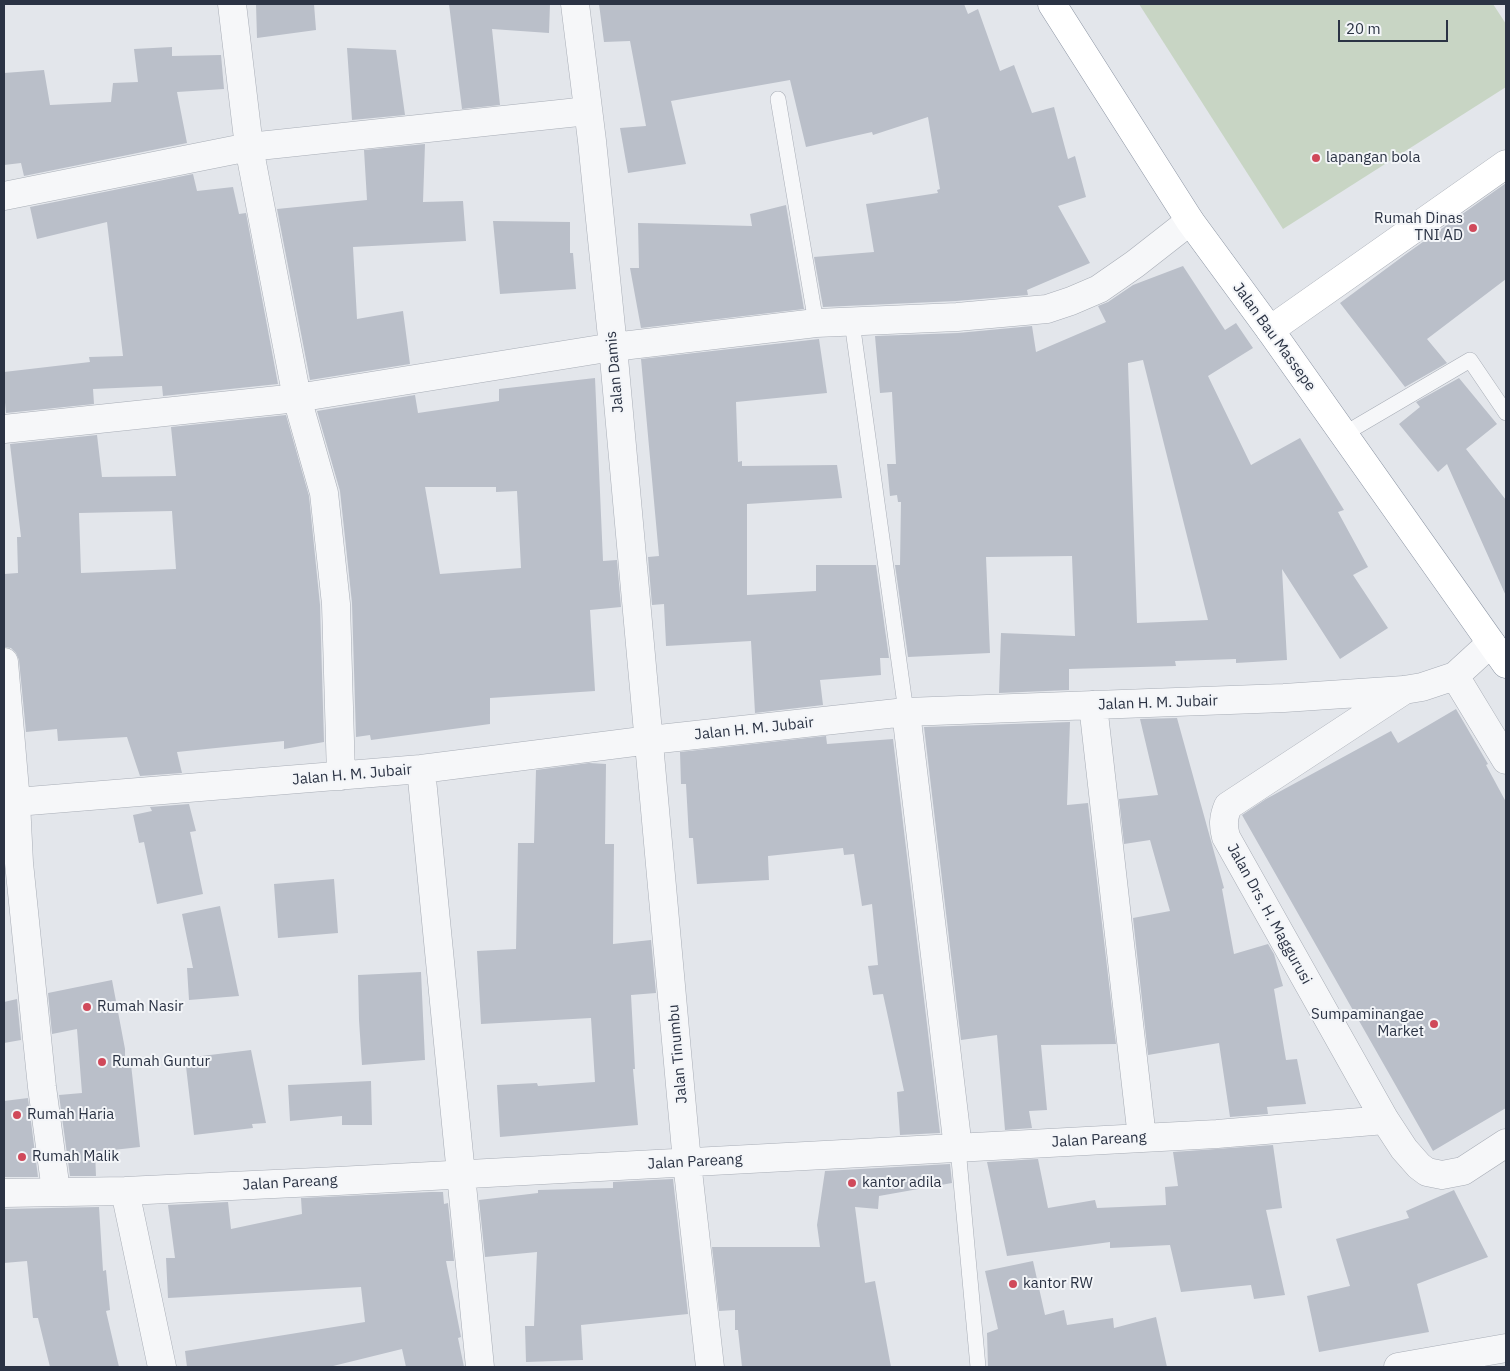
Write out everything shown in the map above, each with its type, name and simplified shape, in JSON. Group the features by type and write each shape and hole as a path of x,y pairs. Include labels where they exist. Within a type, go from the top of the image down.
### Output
{"main road":[{"name":"Jalan Bau Massepe","path":"1052,4 1190,221 1270,330 1499,653"},
{"path":"1270,330 1506,164"}],"street":[{"path":"232,4 249,148 296,398 324,493 336,604 342,776"},
{"name":"Jalan Damis","path":"575,4 613,347 650,740"},
{"path":"4,196 249,148 588,111"},
{"path":"4,429 296,398 613,347 816,323 956,317 1048,309 1099,289 1135,264 1190,221"},
{"name":"Jalan H. M. Jubair","path":"10,802 421,769 650,740 906,712 1284,698 1404,690 1422,687 1455,676 1499,653"},
{"path":"4,662 10,802 19,863 41,1078 56,1191"},
{"path":"1455,676 1506,760"},
{"name":"Jalan Drs. H. Maggurusi","path":"1404,690 1228,806 1223,822 1226,837 1385,1120 1404,1149 1419,1166 1427,1172 1442,1175 1463,1171 1506,1143"},
{"path":"1094,705 1142,1138"},
{"path":"906,712 958,1148"},
{"name":"Jalan Tinumbu","path":"650,740 687,1162 710,1367"},
{"path":"421,769 480,1367"},
{"name":"Jalan Pareang","path":"4,1193 125,1191 958,1148 1217,1134 1385,1120"},
{"path":"125,1191 162,1367"},
{"path":"1398,1367 1506,1348"}],"lane":[{"path":"778,99 816,323"},
{"path":"852,322 906,712"},
{"path":"1344,434 1470,360 1506,413"},
{"path":"958,1148 978,1367"}],"green space":[{"name":"lapangan bola","path":"1139,4 1493,4 1506,24 1506,87 1283,229"}],"building":[{"path":"256,4 314,4 316,30 257,38"},
{"path":"449,4 550,4 549,33 492,29 500,105 462,109"},
{"path":"599,4 964,4 968,14 978,9 1000,71 1014,65 1032,113 1054,107 1068,159 1075,156 1086,197 1058,206 1090,263 1027,290 1028,295 956,301 823,307 814,257 874,252 866,204 938,193 937,190 940,189 928,117 873,135 872,132 806,147 790,80 671,101 686,164 628,173 620,128 646,126 630,41 604,42"},
{"path":"172,47 172,56 221,55 224,89 177,92 187,143 24,176 21,163 4,165 4,73 44,70 50,105 111,102 113,83 138,82 134,49"},
{"path":"347,48 396,50 405,115 352,120"},
{"path":"425,144 423,202 463,201 466,241 353,247 357,319 403,311 410,364 310,380 277,209 367,200 364,150"},
{"path":"193,174 197,191 233,187 239,214 246,213 278,384 163,396 162,386 93,389 94,404 6,413 4,372 90,362 89,357 123,356 107,222 37,239 30,207"},
{"name":"Rumah Dinas TNI AD","path":"1506,183 1506,279 1427,339 1447,363 1405,387 1340,303"},
{"path":"786,205 804,309 641,328 630,268 639,268 638,223 752,226 750,214"},
{"path":"493,221 570,222 570,253 573,253 576,289 500,294"},
{"path":"1183,266 1225,330 1236,323 1253,348 1208,376 1251,465 1300,438 1344,510 1338,512 1368,567 1353,575 1388,628 1340,659 1282,569 1287,660 1236,663 1236,659 1175,661 1176,666 1069,669 1069,690 999,693 1001,633 1075,636 1072,556 986,557 990,653 908,657 895,565 900,565 901,502 898,502 897,495 890,496 887,464 896,464 892,392 880,393 875,336 958,333 1032,326 1036,352 1106,322 1098,306 1108,302 1133,285","holes":["1143,360 1208,620 1137,623 1128,363"]},
{"path":"819,339 827,393 736,402 738,462 742,461 742,466 837,465 842,498 747,504 747,595 816,591 816,565 876,565 889,658 880,658 881,675 820,680 823,705 755,713 751,641 666,646 664,604 652,605 648,557 659,556 641,359"},
{"path":"595,378 603,561 617,560 621,607 590,610 595,691 490,698 490,724 371,740 370,735 356,737 352,603 340,491 317,411 415,395 418,413 499,401 499,389","holes":["425,487 496,487 496,492 517,491 521,568 440,574"]},
{"path":"1459,378 1497,424 1466,449 1506,500 1506,596 1447,464 1438,472 1399,424 1420,407 1416,402"},
{"path":"286,415 309,496 320,605 324,742 284,749 284,741 177,752 182,773 140,776 127,737 58,741 57,729 26,732 19,660 11,648 4,647 4,574 18,573 17,537 21,537 10,444 97,435 102,477 176,476 171,427","holes":["172,511 176,569 81,573 79,513"]},
{"name":"Sumpaminangae Market","path":"1456,709 1488,764 1486,765 1506,802 1506,1108 1433,1151 1242,815 1266,799 1391,731 1398,743"},
{"path":"1177,718 1224,888 1222,889 1234,954 1268,944 1274,954 1283,986 1274,989 1286,1060 1297,1059 1306,1104 1267,1107 1268,1114 1230,1117 1219,1043 1148,1055 1133,918 1170,911 1150,840 1124,844 1119,799 1158,795 1140,719"},
{"path":"1070,722 1067,805 1088,803 1116,1044 1041,1045 1047,1110 1029,1111 1032,1128 1005,1130 997,1035 961,1040 924,727"},
{"path":"826,736 827,744 893,739 940,1133 900,1135 897,1092 904,1091 883,994 873,995 868,966 878,965 872,904 862,906 854,854 844,855 843,848 768,856 769,880 697,884 693,838 689,838 686,784 681,784 680,752"},
{"path":"589,763 606,764 605,844 614,844 613,944 651,940 656,993 631,995 635,1069 633,1069 638,1125 500,1137 497,1085 537,1083 538,1086 595,1082 591,1018 481,1024 477,951 516,949 518,843 534,843 536,770"},
{"path":"189,804 196,831 190,832 203,894 157,904 144,842 139,843 133,815 152,811 150,807"},
{"path":"334,879 338,933 278,938 274,884"},
{"path":"220,906 239,996 189,1000 187,968 193,968 182,914"},
{"path":"421,972 425,1060 362,1065 358,975"},
{"path":"112,980 125,1049 125,1065 131,1064 140,1147 95,1152 96,1176 70,1176 59,1095 82,1093 77,1029 52,1034 48,993"},
{"path":"17,999 21,1040 4,1043 4,1002"},
{"path":"251,1050 266,1123 252,1124 253,1128 194,1135 185,1058"},
{"path":"371,1081 372,1125 342,1125 342,1116 290,1121 288,1085"},
{"path":"28,1098 38,1177 4,1177 4,1101"},
{"path":"1273,1145 1282,1208 1266,1210 1285,1295 1254,1299 1251,1285 1181,1292 1170,1245 1110,1248 1110,1242 1007,1256 987,1162 1038,1159 1048,1208 1095,1200 1097,1208 1166,1205 1165,1187 1178,1186 1173,1152"},
{"path":"950,1164 952,1183 879,1196 878,1209 855,1207 865,1283 875,1281 891,1367 742,1367 738,1330 735,1330 735,1310 719,1311 712,1247 820,1247 817,1225 825,1171"},
{"path":"673,1179 688,1314 581,1325 583,1360 526,1362 525,1326 534,1326 537,1252 485,1257 479,1200 538,1193 538,1190 613,1188 613,1182"},
{"path":"1454,1190 1488,1257 1417,1284 1429,1332 1319,1352 1307,1296 1350,1286 1336,1239 1409,1218 1406,1211"},
{"path":"443,1192 444,1204 448,1203 454,1261 446,1261 461,1337 458,1338 464,1367 406,1367 402,1349 329,1367 187,1367 185,1351 365,1322 361,1287 168,1298 166,1258 175,1258 168,1205 228,1202 231,1229 302,1214 301,1198"},
{"path":"99,1207 103,1271 106,1270 110,1310 106,1311 119,1367 50,1367 38,1318 33,1318 27,1261 4,1263 4,1209"},
{"path":"1033,1261 1045,1315 1064,1310 1067,1325 1113,1318 1114,1328 1156,1317 1167,1367 988,1367 987,1333 998,1329 985,1271"}],"place":[{"name":"lapangan bola","path":"1316,158"},
{"name":"Rumah Dinas TNI AD","path":"1473,228"},
{"name":"Rumah Nasir","path":"87,1007"},
{"name":"Sumpaminangae Market","path":"1434,1024"},
{"name":"Rumah Guntur","path":"102,1062"},
{"name":"Rumah Haria","path":"17,1115"},
{"name":"Rumah Malik","path":"22,1157"},
{"name":"kantor adila","path":"852,1183"},
{"name":"kantor RW","path":"1013,1284"}]}
